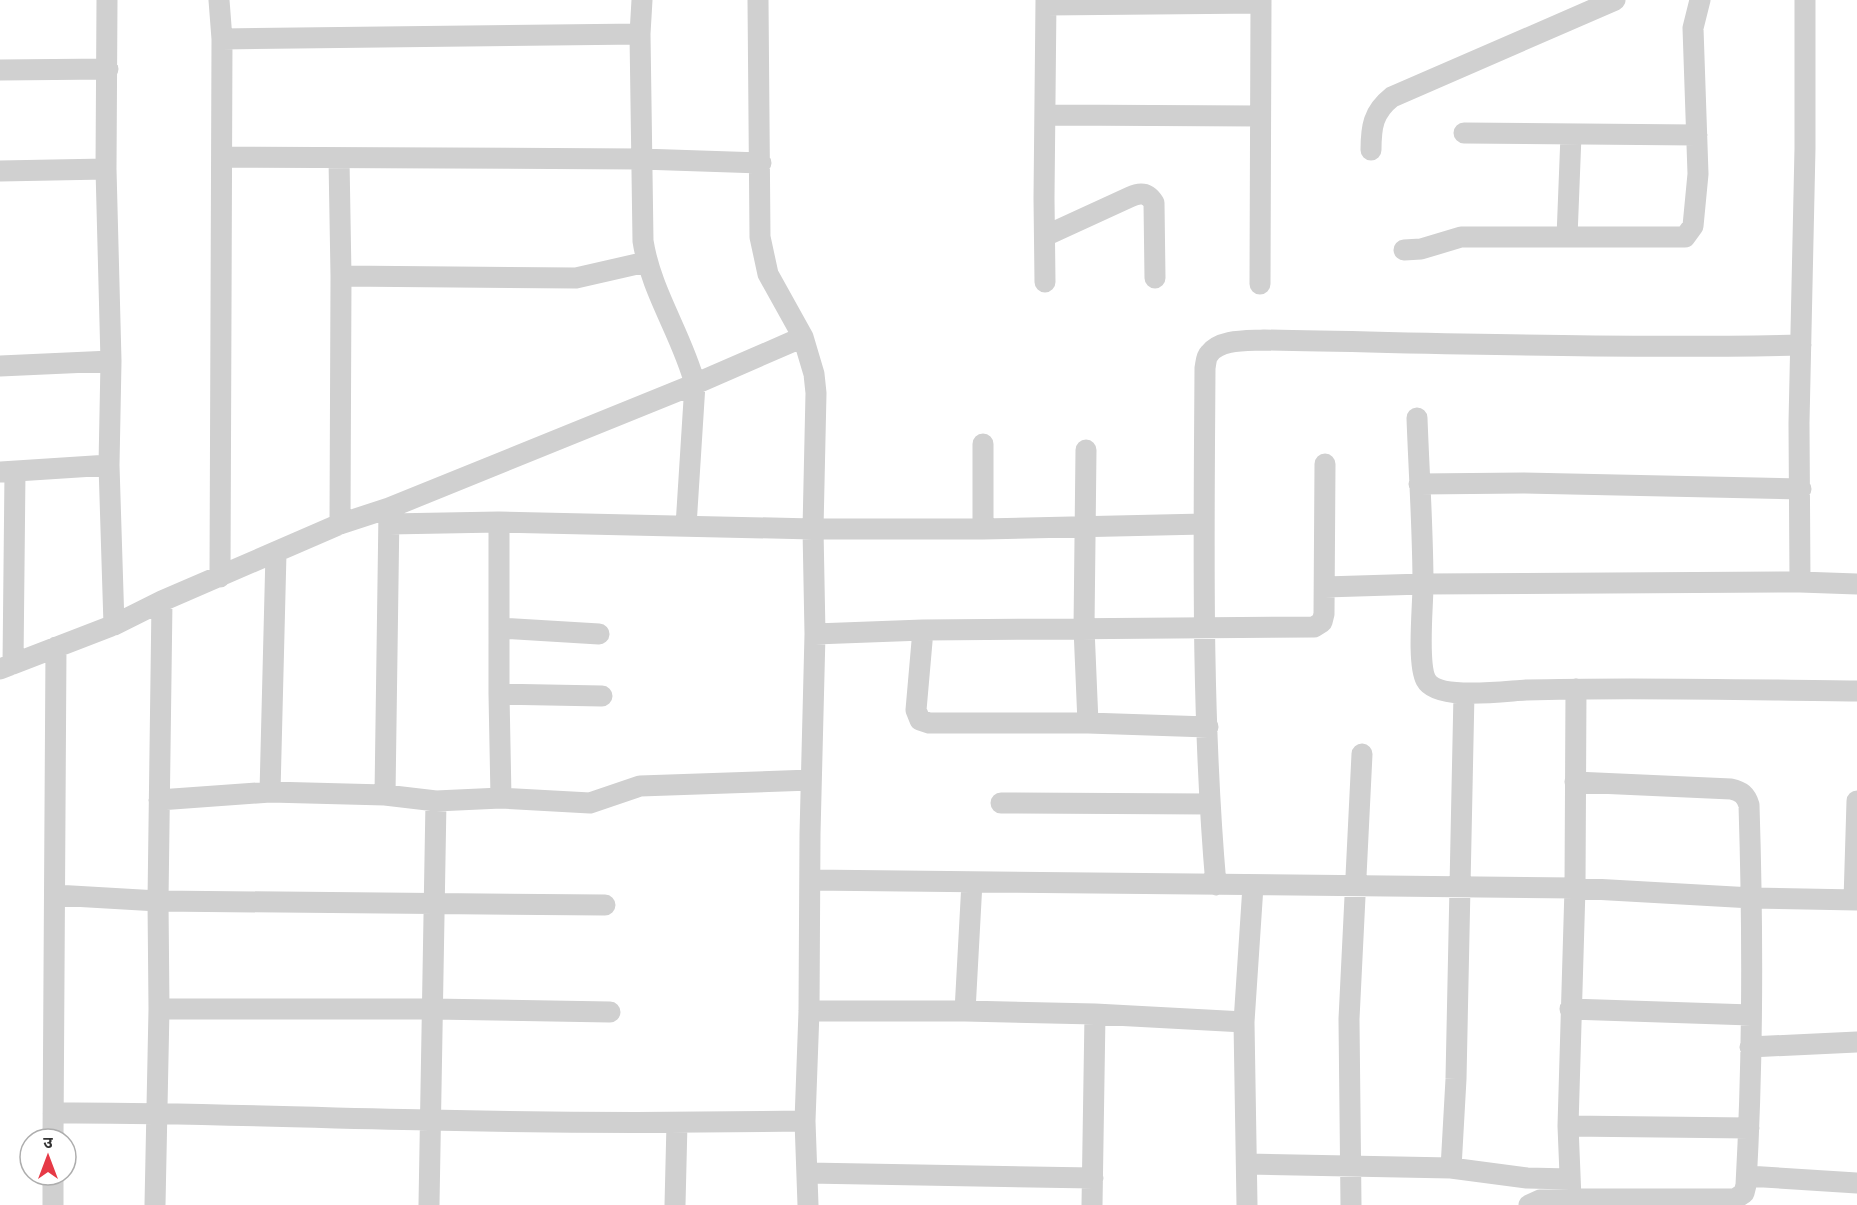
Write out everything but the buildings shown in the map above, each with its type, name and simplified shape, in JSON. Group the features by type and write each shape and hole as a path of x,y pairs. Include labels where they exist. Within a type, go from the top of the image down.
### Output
{"street":[{"path":"107,0 106,170 111,361 109,465 114,625"},
{"path":"219,0 222,39 220,577"},
{"path":"642,0 640,34 643,241 646,262 689,362 695,384 686,526"},
{"path":"758,0 760,237 768,274 803,337 814,374 816,393 813,529 815,634 805,1121 808,1205"},
{"path":"1371,150 1371,129 1374,118 1392,97 1614,0"},
{"path":"1404,250 1421,249 1461,237 1685,237 1690,232 1695,217 1698,174 1693,28 1700,0"},
{"path":"1800,582 1799,423 1805,148 1804,0"},
{"path":"1046,282 1046,2 1261,2 1260,284"},
{"path":"222,39 640,34"},
{"path":"0,70 108,69"},
{"path":"1045,115 1260,116"},
{"path":"1464,133 1697,135"},
{"path":"1567,237 1571,135"},
{"path":"222,158 642,159 760,163"},
{"path":"339,159 340,524"},
{"path":"0,171 106,170"},
{"path":"1045,236 1137,194 1144,194 1154,203 1155,278"},
{"path":"341,276 576,278 646,262"},
{"path":"389,516 803,337"},
{"path":"1216,885 1209,804 1204,626 1204,524 1205,368 1208,355 1216,347 1238,341 1264,340 1691,347 1802,345"},
{"path":"0,366 111,361"},
{"path":"1417,418 1423,584 1422,661 1425,680 1432,687 1445,692 1464,693 1576,689 1857,691"},
{"path":"983,444 983,529"},
{"path":"1086,450 1084,628 1088,723"},
{"path":"815,634 1204,626 1314,627 1322,622 1324,614 1325,464"},
{"path":"109,465 7,472 6,667 114,625 162,601 340,524 389,516 499,522 813,529 983,529 1204,524"},
{"path":"1419,484 1524,483 1801,489"},
{"path":"385,795 389,516"},
{"path":"499,522 501,798"},
{"path":"270,792 276,553"},
{"path":"1325,587 1423,584 1800,582 1857,584"},
{"path":"155,1205 162,601"},
{"path":"499,628 599,634"},
{"path":"923,630 915,710 920,720 929,723 1088,723 1208,727"},
{"path":"53,1127 56,647"},
{"path":"1576,689 1575,888 1568,1126 1580,1195"},
{"path":"1451,1168 1464,693"},
{"path":"499,694 602,696"},
{"path":"1351,1205 1349,1019 1362,754"},
{"path":"159,800 270,792 385,795 436,801 501,798 590,803 640,786 811,780"},
{"path":"1248,1164 1451,1168 1527,1178 1580,1195 1655,1202 1735,1202 1744,1193 1749,1128 1752,898 1747,798 1740,791 1731,789 1575,782"},
{"path":"429,1205 436,801"},
{"path":"1001,803 1209,804"},
{"path":"810,880 1575,888 1752,898 1855,900 1857,808"},
{"path":"965,1011 972,882"},
{"path":"1247,1205 1244,1022 1253,885"},
{"path":"55,895 158,901 605,905"},
{"path":"159,1009 432,1009 610,1012"},
{"path":"1570,1009 1751,1015"},
{"path":"809,1011 1095,1014 1244,1022"},
{"path":"1092,1205 1095,1014"},
{"path":"1750,1047 1857,1042"},
{"path":"53,1113 156,1112 429,1120 676,1123 805,1121"},
{"path":"675,1205 676,1123"},
{"path":"1568,1126 1749,1128"},
{"path":"808,1173 1092,1178"},
{"path":"1747,1176 1857,1183"},
{"path":"53,1187 53,1205"},
{"path":"1529,1205 1540,1200 1580,1195"}]}
